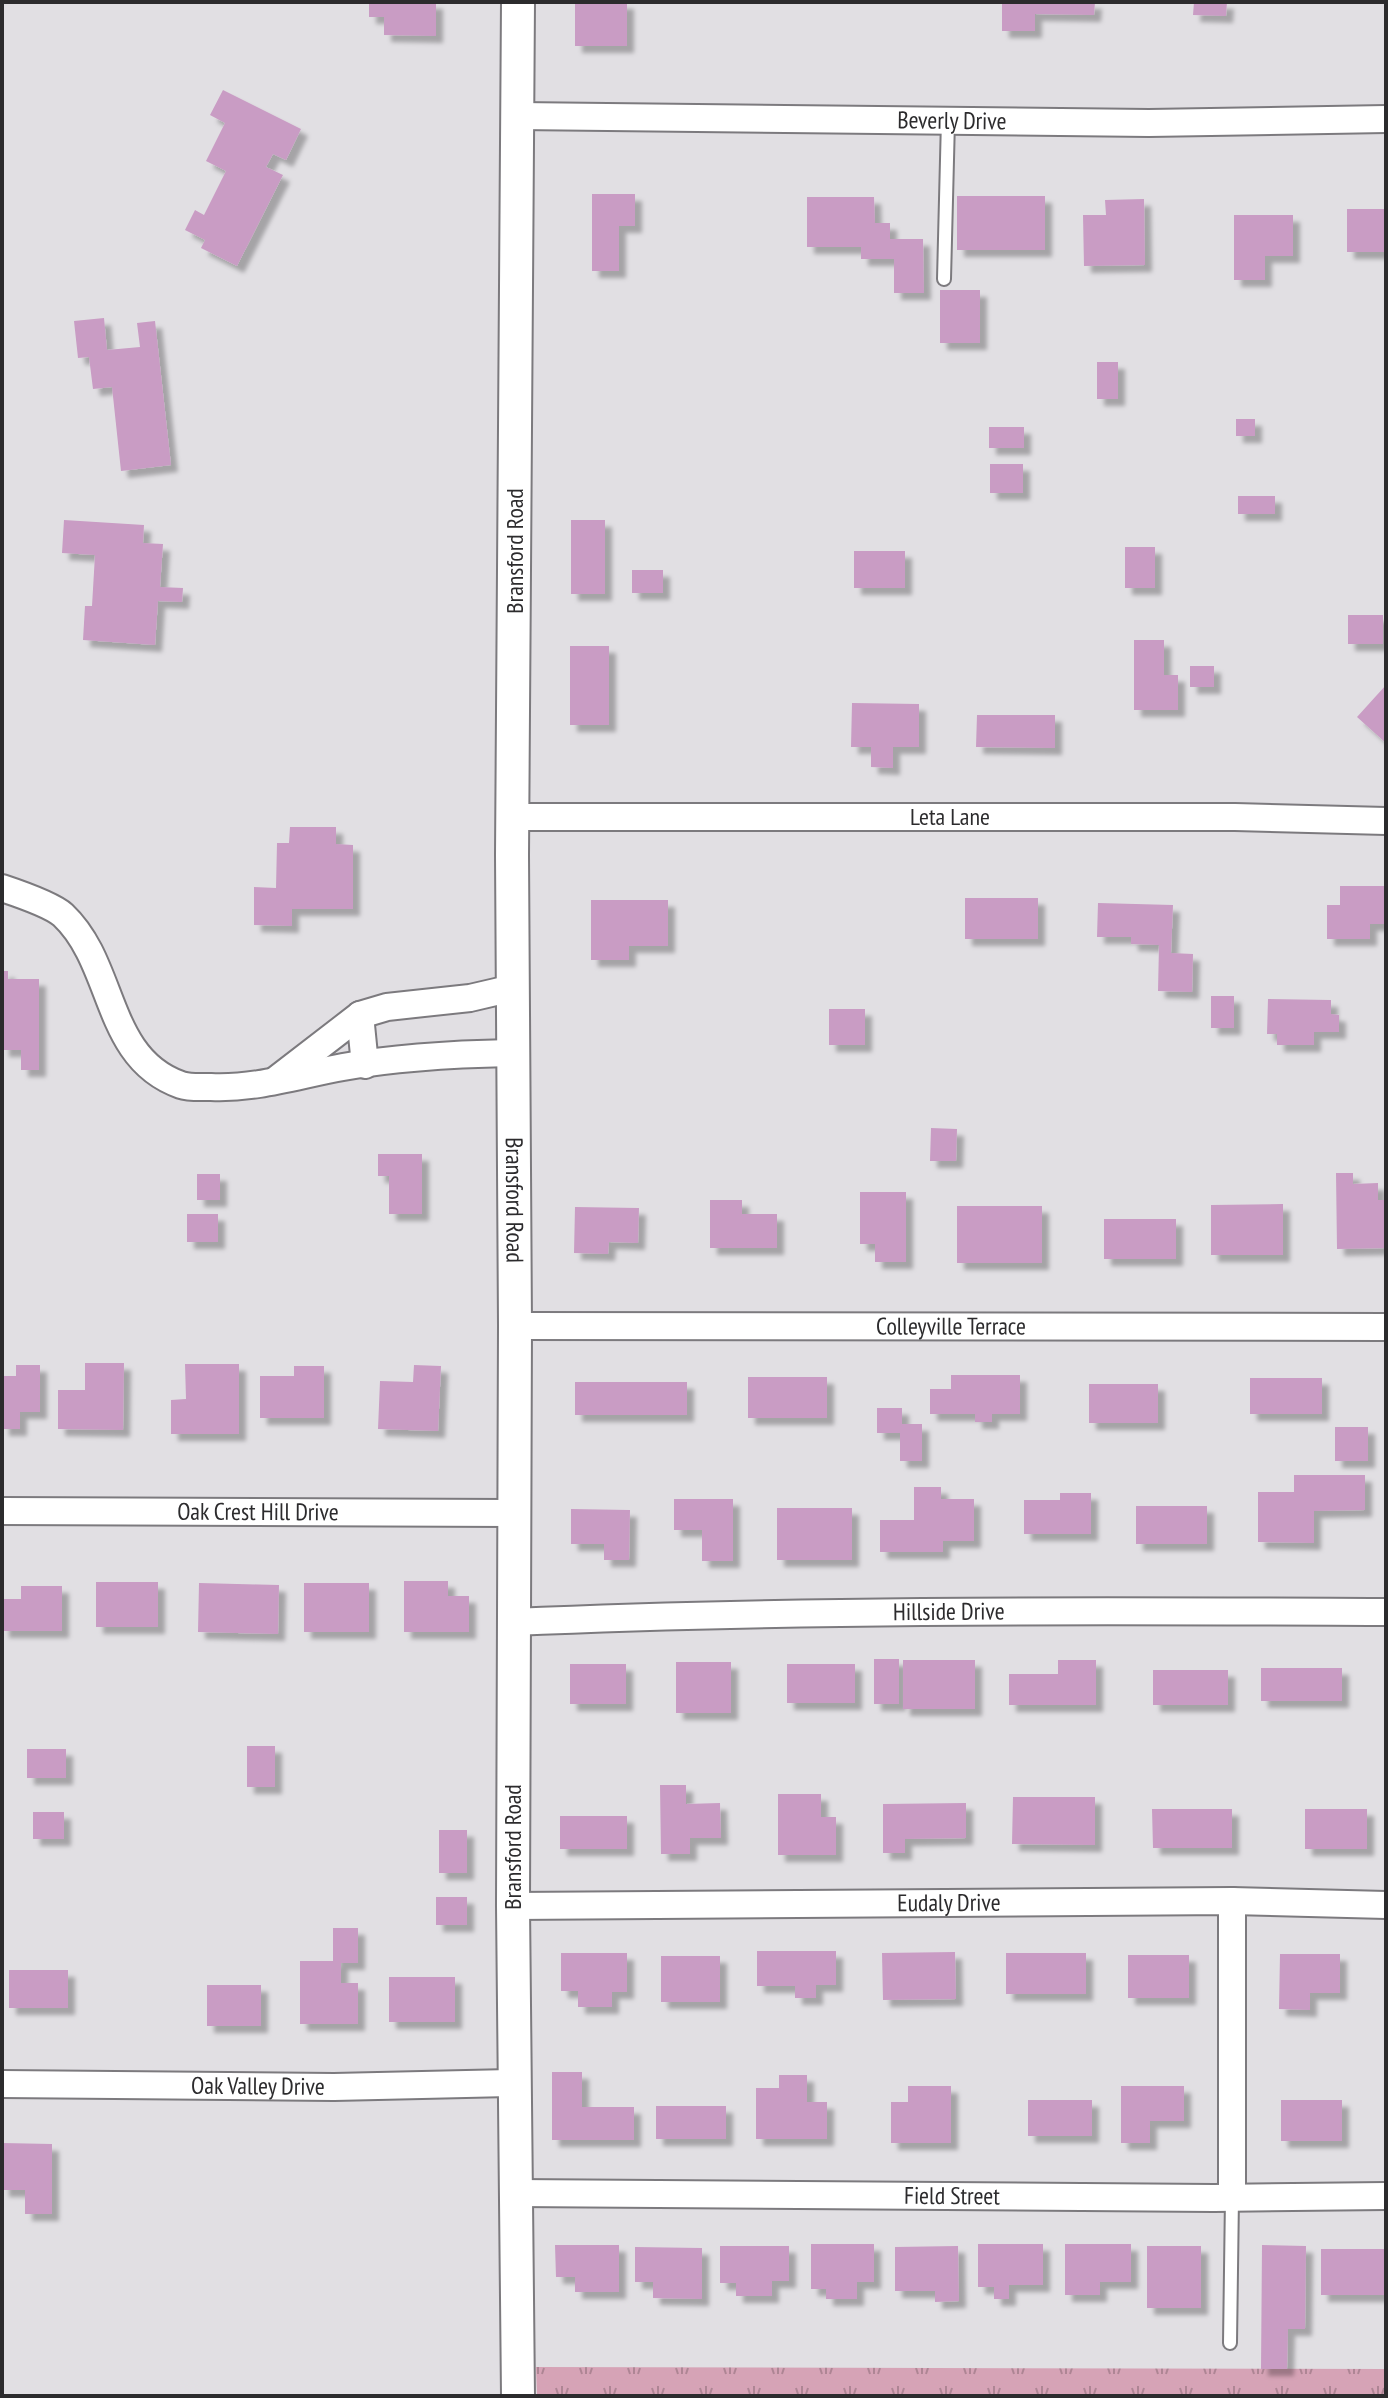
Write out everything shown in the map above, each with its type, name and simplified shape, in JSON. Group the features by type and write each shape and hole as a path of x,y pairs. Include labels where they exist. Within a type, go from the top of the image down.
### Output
{"street":[{"name":"Bransford Road","path":"518,2 513,988 513,1906 518,2396"},
{"name":"Beverly Drive","path":"518,116 1149,123 1386,119"},
{"name":"Leta Lane","path":"514,817 1235,817 1386,821"},
{"path":"2,888 61,913 87,944 124,1038 153,1072 184,1086 238,1088 447,1054 513,1053"},
{"path":"271,1084 360,1015 387,1007 470,998 513,988"},
{"path":"360,1015 365,1065"},
{"name":"Colleyville Terrace","path":"515,1326 1386,1327"},
{"name":"Oak Crest Hill Drive","path":"2,1511 514,1513"},
{"name":"Hillside Drive","path":"513,1622 697,1614 950,1610 1386,1612"},
{"path":"1232,1901 1232,2197"},
{"name":"Eudaly Drive","path":"513,1906 1232,1901 1386,1905"},
{"name":"Oak Valley Drive","path":"2,2084 334,2087 515,2083"},
{"name":"Field Street","path":"516,2193 1386,2196"}],"lane":[{"path":"944,279 948,120"},
{"path":"1230,2343 1232,2197"}],"green space":[{"path":"536,2367 1386,2369 1386,2396 537,2396"}],"building":[{"path":"369,2 436,2 436,36 384,35 384,17 369,17"},
{"path":"575,2 627,2 627,46 575,46"},
{"path":"1002,2 1095,2 1094,15 1035,14 1035,31 1002,31"},
{"path":"1194,2 1227,2 1226,16 1193,15"},
{"path":"223,90 301,129 286,160 273,154 266,167 283,175 237,266 201,248 205,240 185,230 195,210 204,215 226,171 206,161 225,123 210,115"},
{"path":"592,194 635,194 635,226 619,226 619,271 592,271"},
{"path":"957,196 1045,196 1045,250 957,250"},
{"path":"807,197 874,197 875,223 890,223 890,239 923,239 924,293 894,293 894,259 861,259 861,247 807,247"},
{"path":"1144,199 1145,265 1084,266 1083,215 1106,215 1105,200"},
{"path":"1347,209 1386,209 1386,252 1347,252"},
{"path":"1234,215 1293,215 1293,256 1265,256 1265,280 1234,280"},
{"path":"940,290 980,290 980,343 940,343"},
{"path":"104,318 107,350 140,347 137,323 155,321 171,465 121,471 112,387 93,389 89,357 78,358 74,321"},
{"path":"1097,362 1118,362 1118,399 1097,399"},
{"path":"1236,419 1255,419 1255,436 1236,436"},
{"path":"989,427 1024,427 1024,448 989,448"},
{"path":"990,464 1023,464 1023,493 990,493"},
{"path":"1238,496 1275,496 1275,514 1238,514"},
{"path":"64,520 144,525 143,543 163,544 160,587 183,588 182,602 158,601 155,645 83,640 85,606 92,606 95,555 62,553"},
{"path":"571,520 605,520 605,594 571,594"},
{"path":"1125,547 1155,547 1155,588 1125,588"},
{"path":"854,551 905,551 905,588 854,588"},
{"path":"632,570 663,570 663,593 632,593"},
{"path":"1348,615 1383,615 1383,644 1348,644"},
{"path":"1134,640 1164,640 1164,675 1178,675 1178,710 1134,710"},
{"path":"570,646 609,646 609,725 570,725"},
{"path":"1190,666 1214,666 1214,687 1190,687"},
{"path":"1386,685 1386,743 1357,717"},
{"path":"852,703 919,704 919,747 893,747 893,768 871,767 871,747 851,747"},
{"path":"977,715 1055,715 1055,748 976,747"},
{"path":"290,827 336,827 336,844 353,845 353,909 292,909 292,926 254,925 254,887 276,888 277,843 289,843"},
{"path":"1340,886 1386,886 1386,924 1370,924 1370,939 1327,939 1327,905 1340,905"},
{"path":"965,898 1038,898 1038,939 965,939"},
{"path":"591,900 668,900 668,946 629,946 629,960 591,960"},
{"path":"1098,903 1173,905 1171,953 1193,954 1192,992 1158,991 1159,945 1131,944 1131,937 1097,937"},
{"path":"2,971 8,971 8,979 39,979 39,1070 21,1070 21,1050 2,1050"},
{"path":"1211,996 1234,996 1234,1028 1211,1028"},
{"path":"1268,999 1331,1000 1331,1014 1339,1015 1339,1032 1314,1032 1314,1045 1277,1045 1277,1034 1267,1034"},
{"path":"829,1009 865,1009 865,1045 829,1045"},
{"path":"931,1128 957,1129 956,1161 930,1161"},
{"path":"378,1154 422,1154 422,1214 389,1214 389,1176 378,1176"},
{"path":"1336,1173 1353,1173 1353,1184 1378,1183 1378,1200 1386,1200 1386,1248 1337,1249"},
{"path":"197,1174 220,1174 220,1200 197,1200"},
{"path":"860,1192 906,1192 906,1262 875,1262 875,1244 860,1244"},
{"path":"710,1200 742,1200 742,1214 777,1214 777,1248 710,1248"},
{"path":"1283,1204 1283,1255 1211,1255 1211,1205"},
{"path":"957,1206 1042,1206 1042,1263 957,1263"},
{"path":"575,1207 639,1208 638,1243 609,1242 608,1254 574,1253"},
{"path":"187,1214 218,1214 218,1242 187,1242"},
{"path":"1104,1219 1176,1219 1176,1259 1104,1259"},
{"path":"85,1363 124,1363 123,1430 58,1429 58,1390 85,1390"},
{"path":"185,1364 239,1364 239,1434 171,1434 171,1400 186,1399"},
{"path":"16,1365 40,1365 40,1412 20,1412 20,1429 2,1429 2,1376 16,1376"},
{"path":"414,1365 441,1366 438,1431 378,1429 380,1381 413,1382"},
{"path":"294,1366 324,1366 324,1418 260,1418 260,1376 294,1376"},
{"path":"951,1375 1020,1375 1020,1414 992,1414 992,1422 975,1422 975,1414 930,1414 930,1389 951,1389"},
{"path":"748,1377 827,1377 827,1418 748,1418"},
{"path":"1250,1378 1322,1378 1322,1414 1250,1414"},
{"path":"575,1382 687,1382 687,1415 575,1415"},
{"path":"1089,1384 1158,1384 1158,1423 1089,1423"},
{"path":"877,1408 902,1408 902,1424 922,1424 922,1461 900,1461 900,1433 877,1433"},
{"path":"1335,1427 1368,1427 1368,1461 1335,1461"},
{"path":"1294,1475 1365,1475 1365,1510 1314,1511 1314,1543 1258,1542 1258,1492 1294,1492"},
{"path":"914,1487 941,1487 941,1499 974,1499 974,1541 943,1541 943,1552 880,1552 880,1520 914,1520"},
{"path":"1060,1493 1091,1493 1091,1534 1024,1534 1024,1500 1060,1500"},
{"path":"674,1499 733,1499 733,1561 702,1561 702,1530 674,1530"},
{"path":"1136,1506 1207,1506 1207,1544 1136,1544"},
{"path":"777,1508 852,1508 852,1560 777,1560"},
{"path":"571,1509 630,1510 629,1560 604,1560 604,1544 571,1544"},
{"path":"404,1581 448,1581 448,1596 469,1596 469,1632 404,1632"},
{"path":"96,1582 158,1582 158,1627 96,1627"},
{"path":"199,1583 279,1585 278,1634 198,1632"},
{"path":"304,1583 369,1583 369,1632 304,1632"},
{"path":"21,1586 62,1586 62,1631 2,1631 2,1599 21,1599"},
{"path":"874,1659 899,1659 899,1704 874,1704"},
{"path":"903,1660 975,1660 975,1709 903,1709"},
{"path":"1058,1660 1096,1660 1096,1705 1009,1705 1009,1674 1058,1674"},
{"path":"676,1662 731,1662 731,1713 676,1713"},
{"path":"570,1664 626,1664 626,1704 570,1704"},
{"path":"787,1664 855,1664 855,1703 787,1703"},
{"path":"1261,1668 1342,1668 1342,1701 1261,1701"},
{"path":"1153,1670 1228,1670 1228,1705 1153,1705"},
{"path":"247,1746 275,1746 275,1787 247,1787"},
{"path":"27,1749 66,1749 66,1778 27,1778"},
{"path":"660,1785 686,1785 686,1804 720,1803 721,1838 690,1838 690,1854 661,1854"},
{"path":"778,1794 821,1794 821,1817 836,1817 836,1855 778,1855"},
{"path":"1013,1797 1095,1797 1095,1845 1012,1844"},
{"path":"966,1803 966,1838 905,1839 905,1853 883,1853 883,1804"},
{"path":"1152,1809 1232,1809 1232,1848 1153,1848"},
{"path":"1305,1809 1367,1809 1367,1849 1305,1849"},
{"path":"33,1812 64,1812 64,1839 33,1839"},
{"path":"560,1816 627,1816 627,1849 560,1849"},
{"path":"439,1830 467,1830 467,1873 439,1873"},
{"path":"436,1897 467,1897 467,1925 436,1925"},
{"path":"333,1928 358,1928 358,1963 341,1963 341,1983 358,1983 358,2024 300,2024 300,1961 333,1961"},
{"path":"757,1951 836,1951 836,1985 816,1985 816,1998 795,1998 795,1986 757,1986"},
{"path":"955,1952 956,1999 883,2000 882,1953"},
{"path":"561,1953 627,1953 627,1992 612,1992 612,2007 578,2007 578,1991 561,1991"},
{"path":"1006,1953 1086,1953 1086,1994 1006,1994"},
{"path":"1280,1954 1340,1954 1340,1993 1310,1993 1310,2010 1279,2009"},
{"path":"1128,1955 1189,1955 1189,1998 1128,1998"},
{"path":"661,1956 720,1956 720,2002 661,2002"},
{"path":"9,1970 68,1970 68,2008 9,2008"},
{"path":"389,1977 455,1977 455,2022 389,2022"},
{"path":"207,1985 261,1985 261,2026 207,2026"},
{"path":"552,2072 582,2072 582,2107 634,2107 634,2140 552,2140"},
{"path":"779,2075 807,2075 807,2102 827,2102 827,2139 756,2139 756,2088 779,2088"},
{"path":"908,2086 951,2086 951,2143 891,2143 891,2102 908,2102"},
{"path":"1121,2086 1184,2086 1184,2121 1150,2121 1150,2143 1121,2143"},
{"path":"1028,2100 1092,2100 1092,2136 1028,2136"},
{"path":"1281,2100 1342,2100 1342,2141 1281,2141"},
{"path":"656,2106 726,2106 726,2139 656,2139"},
{"path":"2,2143 52,2144 52,2214 25,2214 25,2190 2,2190"},
{"path":"811,2244 874,2244 874,2282 857,2282 857,2299 826,2299 826,2289 811,2289"},
{"path":"978,2244 1043,2244 1043,2285 1009,2285 1009,2299 994,2299 994,2287 978,2287"},
{"path":"1065,2244 1131,2244 1131,2282 1100,2282 1100,2295 1065,2295"},
{"path":"555,2245 619,2245 619,2292 575,2292 575,2277 556,2277"},
{"path":"1262,2245 1306,2246 1305,2329 1288,2329 1287,2369 1261,2369"},
{"path":"720,2246 789,2246 789,2281 772,2281 772,2296 736,2296 736,2283 720,2283"},
{"path":"958,2246 959,2301 935,2302 935,2291 895,2291 895,2247"},
{"path":"1147,2246 1201,2246 1201,2308 1147,2308"},
{"path":"635,2247 702,2248 702,2299 653,2298 653,2282 635,2282"},
{"path":"1321,2249 1386,2249 1386,2295 1321,2295"}]}
